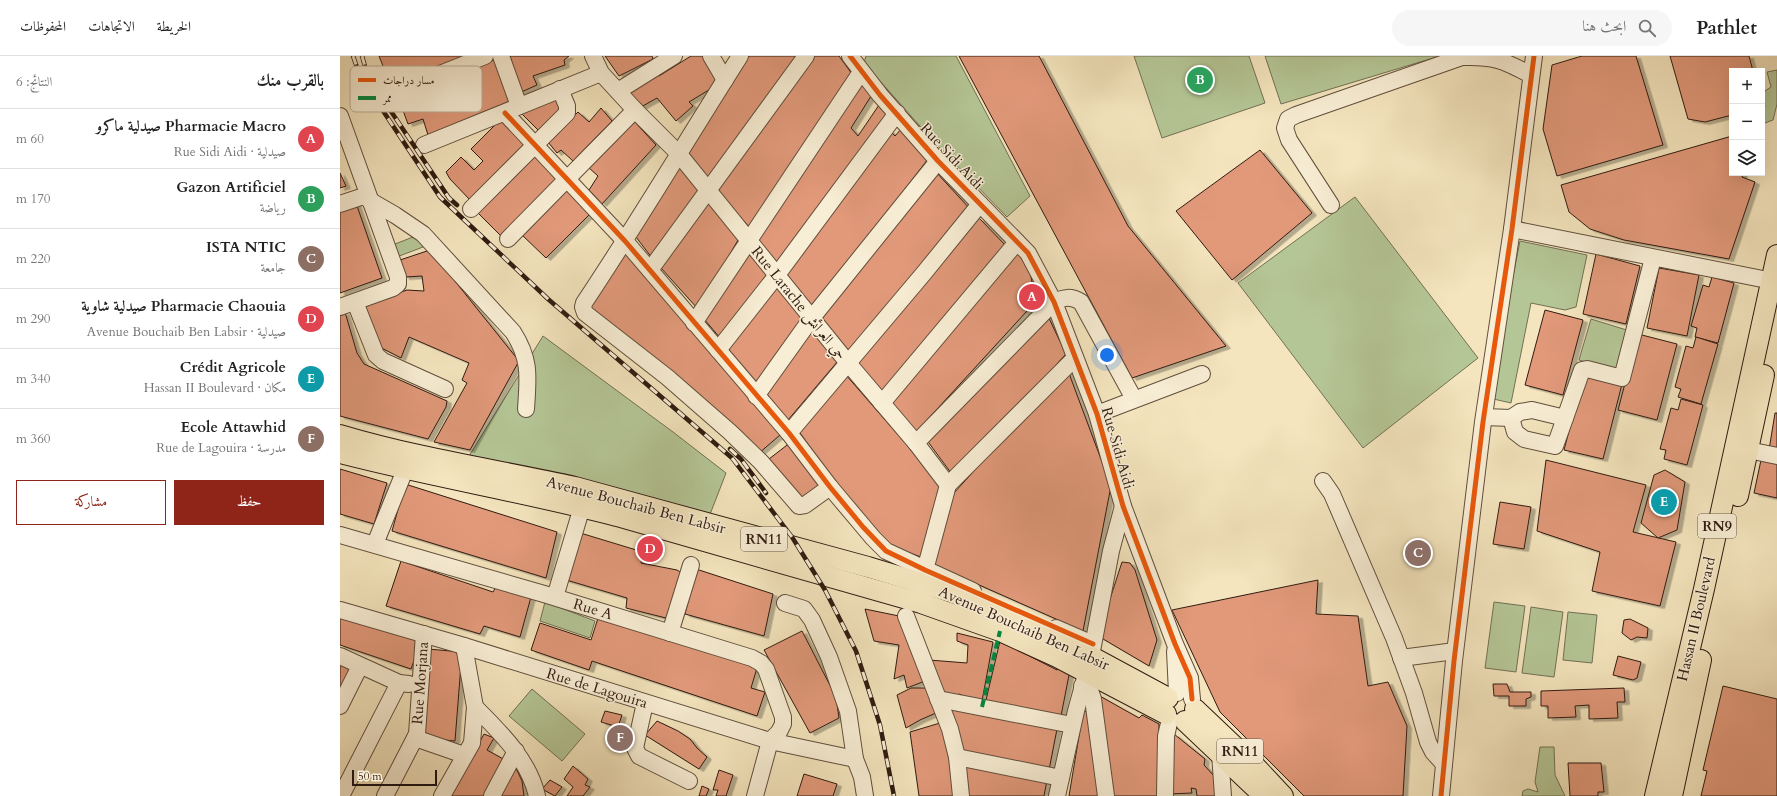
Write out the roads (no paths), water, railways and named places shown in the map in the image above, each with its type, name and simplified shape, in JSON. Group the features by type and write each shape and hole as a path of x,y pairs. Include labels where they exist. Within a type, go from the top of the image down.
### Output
{"main road":[{"name":"Hassan II Boulevard","path":"1672,796 1721,538 1774,281 1777,255"},
{"name":"Hassan II Boulevard","path":"1655,796 1704,589 1748,450 1777,316"},
{"name":"Avenue Bouchaib Ben Labsir","path":"340,435 372,445 451,463 530,477 575,487 868,567 954,593 1088,665 1179,708 1254,765 1283,796"},
{"name":"Avenue Bouchaib Ben Labsir","path":"340,453 405,470 582,507 694,537 772,561 921,603 1000,631 1057,657 1088,665"},
{"name":"Avenue Bouchaib Ben Labsir","path":"1179,708 1220,754 1264,796"}],"street":[{"path":"460,66 485,56"},
{"path":"501,56 512,110 536,144 650,270 756,396 789,432 830,487 863,527 886,551 925,570 1088,665"},
{"name":"Rue Larache حي العرائش","path":"593,56 601,72 635,110 678,153 848,363 916,442 948,485"},
{"path":"711,56 725,80"},
{"path":"740,56 678,153 625,241 584,303 583,307 585,313 667,377 740,441 761,462 799,506 805,505 830,487"},
{"path":"650,270 806,56"},
{"path":"1331,205 1288,140 1285,128 1288,119 1462,57 1489,56 1506,62 1532,75"},
{"path":"1441,796 1455,651 1484,417 1512,229 1534,56"},
{"path":"618,91 664,59"},
{"path":"694,323 748,240 855,61"},
{"name":"Rue Sidi Aidi","path":"855,61 938,161 1028,253 1054,302 1097,414 1123,506 1175,644 1190,678 1179,708 1166,736 1165,796"},
{"path":"424,145 601,72"},
{"path":"471,209 567,113 567,106 560,89"},
{"path":"508,239 635,110"},
{"path":"718,350 897,113"},
{"path":"340,116 345,148 368,197 398,277 398,284 393,288 348,305 376,355 383,361 445,389"},
{"path":"756,396 812,319 938,161"},
{"path":"340,204 368,197 395,214 422,234 513,332 520,343 526,358 528,377 526,409"},
{"path":"789,432 980,204"},
{"path":"1512,229 1774,281"},
{"path":"882,403 1017,242"},
{"path":"1511,418 1515,432 1524,439 1555,446 1582,370 1587,369 1622,378 1653,258"},
{"path":"916,442 1054,302 1067,297 1074,298 1081,302 1134,399"},
{"path":"925,570 948,485 1075,358"},
{"path":"1097,414 1202,374"},
{"path":"1484,417 1511,418 1520,412 1532,410 1565,418"},
{"path":"1748,450 1777,456"},
{"path":"376,544 405,470"},
{"path":"1323,481 1332,494 1380,603 1414,693 1428,742 1433,752 1444,764"},
{"path":"1057,796 1072,725 1088,665 1110,551 1123,506"},
{"path":"555,597 582,507"},
{"name":"Rue A","path":"340,535 376,544 555,597 752,658 761,663 766,669 783,717 783,724 779,732 770,741"},
{"path":"670,633 691,565"},
{"path":"785,603 804,609 812,620 829,657 848,710 855,759 862,776 865,796"},
{"name":"Rue de Lagouira","path":"340,610 464,646 770,741 855,759"},
{"path":"906,616 950,729 957,757 961,796"},
{"name":"Rue Morjana","path":"385,796 418,730 424,634"},
{"path":"442,796 472,743 475,707 464,646"},
{"path":"1401,658 1455,651"},
{"path":"340,656 399,683 420,685"},
{"path":"1088,665 1106,796"},
{"path":"340,706 360,666"},
{"path":"341,796 399,683"},
{"path":"938,699 1072,725"},
{"path":"645,703 635,748 639,756 689,781"},
{"path":"475,707 516,751 533,784 537,796"},
{"path":"415,738 464,755"},
{"path":"755,796 770,741"},
{"path":"492,796 516,751"},
{"path":"1220,754 1223,796"},
{"path":"957,757 1061,778"}],"railway":[{"path":"353,56 356,66"},
{"path":"362,56 365,66"},
{"path":"384,112 440,197 548,299 732,458 792,537 825,590 856,651 880,725 894,796"},
{"path":"391,112 449,198 457,205"},
{"path":"730,449 741,459 766,493"}],"place":[{"name":"Gazon Artificiel","path":"1200,80"},
{"name":"Pharmacie Macro صيدلية ماكرو","path":"1032,297"},
{"name":"Crédit Agricole","path":"1664,502"},
{"name":"Pharmacie Chaouia صيدلية شاوية","path":"650,549"},
{"name":"ISTA NTIC","path":"1418,553"},
{"name":"Ecole Attawhid","path":"620,738"}]}
